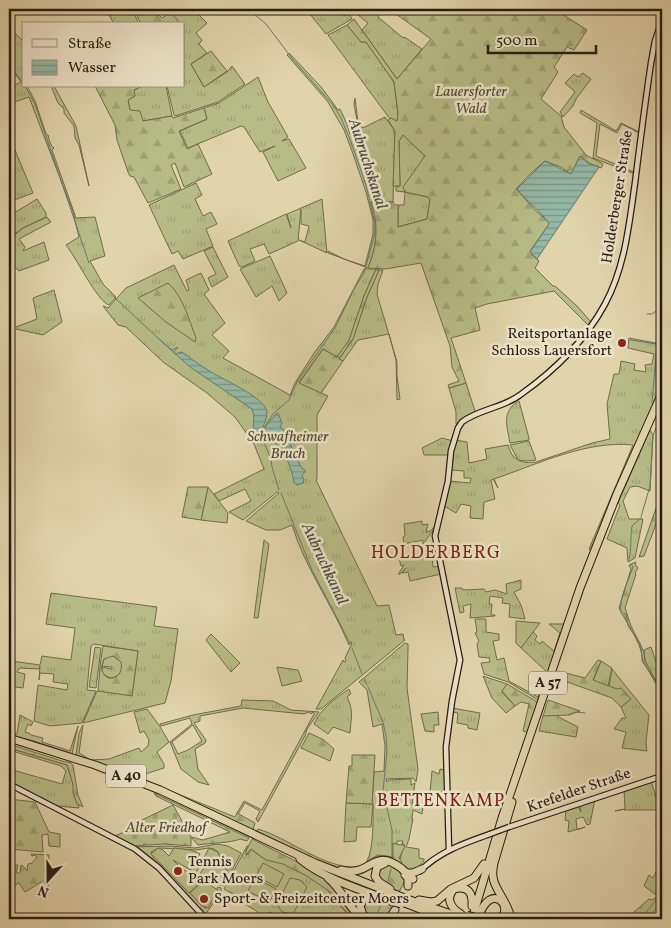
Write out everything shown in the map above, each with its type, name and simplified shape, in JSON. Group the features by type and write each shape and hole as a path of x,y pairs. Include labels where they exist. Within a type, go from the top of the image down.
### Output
{"highway":[{"name":"A 57","path":"470,918 502,818 594,554 620,486 662,393"},
{"name":"A 57","path":"594,554 662,399"},
{"name":"A 57","path":"470,918 486,880 570,622"},
{"name":"A 40","path":"9,740 128,781 252,834 298,857 399,897 470,918"},
{"path":"512,919 504,900 495,886 492,873 514,795"},
{"path":"372,919 362,913 360,907 361,902 368,896 399,897 435,902 451,889 472,880 483,868 502,818"},
{"path":"470,918 490,850"},
{"path":"298,857 350,872 356,872 374,862 385,860 393,862 412,879"},
{"path":"298,857 335,884 355,912 366,919"},
{"path":"399,897 408,878 405,873 388,863 382,863 376,867 377,881 399,897 431,917 446,919"},
{"path":"332,867 399,897"},
{"path":"405,873 412,873 422,868"},
{"path":"316,870 399,897 444,908"},
{"path":"470,918 452,908 450,895 454,889 463,888 468,890 472,897 472,906"},
{"path":"470,918 487,900 494,898 499,900 504,906 505,913 501,919"},
{"path":"419,900 470,918"},
{"path":"390,919 395,910"}],"main road":[{"name":"Holderberger Straße","path":"451,849 446,747 460,660 435,536 448,481 452,446 458,428 465,420 512,400 559,363 590,329 606,303 617,278 627,242 651,63 662,20"},
{"name":"Krefelder Straße","path":"395,910 399,897 412,879 437,856 490,834 662,776"},
{"path":"9,784 133,848 148,858 206,919"},
{"path":"78,819 84,827"},
{"path":"89,821 93,827"}],"green space":[{"path":"111,9 132,9 138,22 113,22 107,11"},
{"path":"134,9 153,9 162,18 170,13 178,20 176,22 140,22"},
{"path":"175,9 193,9 207,23 196,33 202,40 199,44 207,53 191,64 204,87 227,72 232,66 245,84 218,102 175,116 167,88 185,88 185,22 176,22 177,20 170,13"},
{"path":"314,9 339,9 344,16 349,13 352,19 326,34 309,13"},
{"path":"363,9 385,9 378,17 402,37 422,49 397,79 362,30 368,23 358,15"},
{"name":"Lauersforter Wald","path":"389,9 554,9 587,30 574,50 567,47 554,67 558,72 541,99 561,116 564,127 586,155 603,164 601,168 589,163 580,156 571,174 561,167 545,161 516,189 549,224 530,251 539,261 535,268 577,306 592,323 589,326 554,291 475,308 480,330 451,338 466,383 449,388 448,385 459,381 452,367 450,346 421,263 385,269 368,268 376,235 374,211 371,202 393,202 395,205 398,205 398,227 427,219 430,199 405,192 403,187 425,156 403,135 399,141 400,186 393,186 395,131 388,120 391,118 397,121 398,113 394,82 366,42 361,42 347,25 354,19 397,79 431,39"},
{"path":"347,25 361,42 366,42 394,82 398,113 397,122 390,119 328,35"},
{"path":"9,27 22,40 22,88 28,88 35,101 46,134 49,136 51,145 54,148 52,150 76,218 95,217 105,256 90,261 103,284 116,297 109,305 99,296 66,245 79,237 73,212 29,97 9,104 9,88 21,82 9,65 9,40 12,38 12,34 9,31"},
{"path":"211,51 227,71 204,87 191,64"},
{"path":"289,53 322,88 338,110 340,109 350,134 359,131 354,104 355,98 358,122 363,128 385,117 395,131 393,202 371,202 374,211 376,235 368,268 344,259 365,266 373,234 373,220 366,192 344,130 328,102 287,55"},
{"path":"583,73 591,79 573,106 563,117 560,112 575,92 565,83 574,74 578,77"},
{"path":"258,77 268,102 288,137 282,141 289,139 306,168 278,181 263,152 275,146 260,152 244,127 241,126 188,148 180,131 207,119 204,108 219,103"},
{"path":"52,88 55,88 76,126 89,186 79,145 75,138 74,126 58,103"},
{"path":"96,88 138,88 134,90 135,96 128,100 130,110 140,111 143,121 172,116 173,118 204,108 207,119 179,131 187,149 198,144 212,174 184,187 175,163 171,165 181,189 148,203 134,177 130,176 128,172 117,140 115,125"},
{"path":"138,88 166,88 172,116 143,121 130,110 128,99 135,96 133,91"},
{"path":"581,110 616,131 621,123 639,132 641,117 635,174 593,158 597,123 580,113","holes":["600,124 617,133 622,124 639,133 634,172 596,156"]},
{"path":"403,135 425,156 405,192 396,191 396,187 400,186 399,141"},
{"path":"9,136 33,193 9,202"},
{"path":"196,183 202,195 195,199 203,216 211,212 217,224 206,229 213,246 183,259 178,251 172,254 149,205"},
{"path":"405,192 430,199 427,219 398,227 398,205 404,205"},
{"path":"37,199 46,213 46,217 23,228 9,238 9,216"},
{"path":"322,199 327,253 299,240 305,242 309,226 301,224 301,209 298,241 269,254 264,244 250,249 255,261 242,267 239,266 228,241 286,214 291,228 287,214"},
{"path":"47,217 51,222 19,239 25,247 23,251 44,242 49,260 19,271 9,261 9,240 23,228"},
{"path":"213,247 228,277 212,287 208,278 216,274 204,251"},
{"path":"328,251 344,259 328,253"},
{"path":"270,256 287,293 279,301 272,286 256,297 240,269"},
{"name":"Schwafheimer Bruch","path":"174,265 187,291 189,290 186,280 201,273 209,290 204,294 225,323 212,335 229,351 223,358 290,395 295,383 314,353 334,327 364,269 376,269 364,296 349,341 337,357 323,349 299,382 328,396 317,415 316,480 377,606 389,605 396,635 403,634 405,640 321,709 316,709 343,660 344,662 346,661 345,658 352,643 349,645 311,571 292,525 280,530 266,530 246,521 279,493 277,492 243,520 229,512 251,501 245,489 219,501 214,494 264,469 254,444 235,417 207,393 163,362 126,327 118,325 103,306 108,308 126,288"},
{"path":"376,269 379,270 367,297 353,339 339,359 343,361 321,393 299,383 323,349 337,357 349,340 364,296"},
{"path":"379,270 383,270 377,294 389,334 358,340 343,361 339,359 353,339 367,297"},
{"path":"168,283 178,295 185,309 196,338 195,342 166,322 138,298"},
{"path":"54,290 62,322 43,335 16,329 16,327 37,319 33,298"},
{"path":"629,338 661,344 662,389 613,498 592,551 589,549 633,445 598,446 563,454 494,479 498,488 493,479 491,480 495,499 484,502 483,519 470,518 471,506 461,504 456,513 444,506 449,481 470,483 471,478 464,478 464,471 451,470 451,455 455,440 467,442 469,463 487,459 485,449 508,445 512,454 518,460 536,462 592,443 610,439 607,404 614,374 619,374 621,361 635,364 634,370 646,372 645,365 652,364 654,354 628,348"},
{"path":"392,343 397,362 400,399 397,400 396,360"},
{"path":"466,383 476,414 458,426 449,388"},
{"path":"519,401 529,440 510,443 507,414 513,405"},
{"path":"650,430 653,435 650,491 637,486 630,487 623,501 629,519 643,519 635,558 628,562 627,548 607,539 620,505 618,503"},
{"path":"442,438 453,441 449,455 424,455 422,448"},
{"path":"529,441 536,460 518,460 510,445"},
{"path":"188,487 208,487 201,520 182,517"},
{"path":"208,487 228,513 227,523 201,520"},
{"path":"662,491 656,524 644,556 639,557"},
{"path":"422,521 422,525 428,524 426,532 435,526 423,544 423,540 404,544 404,524"},
{"path":"264,540 269,544 258,618 254,618"},
{"path":"437,552 438,557 432,558 433,567 440,566 441,574 410,581 408,572 402,573 406,568 399,575 404,565 401,566 398,555 413,553 409,557 413,558"},
{"path":"636,562 635,564 638,568 625,608 631,626 644,652 645,661 657,683 642,661 637,641 619,608 631,569 629,565"},
{"path":"521,580 521,589 514,592 521,605 525,619 509,617 510,604 502,603 503,598 490,596 489,604 492,604 491,615 495,616 470,618 471,604 463,606 464,612 460,613 455,588 462,588 463,590 484,589 486,592 495,590 507,594 506,584"},
{"path":"51,593 157,607 154,626 178,629 171,681 165,703 83,723 97,691 132,695 138,651 94,644 91,646 87,690 96,691 82,723 50,726 34,721 38,685 67,690 68,684 53,682 54,674 40,673 39,680 40,666 39,669 20,668 17,672 25,674 23,688 9,686 11,661 40,665 42,656 71,660 75,628 46,624"},
{"path":"475,619 486,619 486,632 499,634 499,640 493,641 497,660 504,658 509,681 538,697 547,672 521,648 533,632 537,636 535,640 540,644 542,641 554,651 560,633 549,624 565,624 540,701 508,682 484,674 481,663 490,662 489,658 479,657 477,644 479,641 475,633 477,632"},
{"path":"516,621 540,623 521,648 516,643"},
{"path":"211,634 240,663 231,672 206,640"},
{"path":"405,643 408,644 407,688 418,769 416,782 413,778 386,779 387,782 389,780 411,779 411,785 415,783 412,805 423,808 422,814 413,810 413,819 406,847 419,849 419,858 424,859 424,861 418,867 421,866 411,872 397,864 400,860 403,841 397,841 397,844 393,844 393,857 378,855 367,861 372,841 373,804 371,827 357,827 356,841 344,842 346,803 372,804 374,772 384,771 385,746 382,724 373,727 367,690 359,682"},
{"path":"103,646 138,651 132,696 98,691 100,667 102,667 103,672 109,678 117,676 121,668 121,662 113,656 104,659 102,666 100,666"},
{"path":"95,647 101,648 96,688 89,687"},
{"path":"651,647 662,679 662,693 645,661 644,650"},
{"path":"108,656 113,656 122,662 120,673 110,678 102,673 102,667 112,669 112,667 102,666 104,659"},
{"path":"598,660 601,661 593,680 617,689 621,688 631,699 621,707 612,698 556,678 558,671 585,678"},
{"path":"601,661 612,668 608,686 593,681"},
{"path":"277,667 298,670 302,681 282,686"},
{"path":"612,669 649,715 647,751 622,748 626,732 614,729 622,718 626,718 621,707 631,699 609,686"},
{"path":"483,676 507,684 502,692 515,706 506,713 492,698"},
{"path":"507,684 539,703 529,733 523,731 529,704 521,702 515,706 502,691"},
{"path":"349,689 351,694 347,697 351,710 350,733 333,727 328,734 314,724 324,709"},
{"path":"242,700 273,701 291,710 319,712 307,729 258,822 256,819 260,811 245,803 237,813 244,801 262,810 314,714 313,712 311,714 309,712 304,714 243,708 200,716 200,721 194,723 206,740 205,743 195,749 198,769 209,785 198,782 181,769 170,742 192,724 190,718 161,726 160,724 193,715 241,706","holes":["193,725 202,741 178,754 172,742"]},
{"path":"548,700 580,711 569,715 543,716"},
{"path":"452,708 480,713 477,730 468,728 468,725 457,723 458,713 451,712"},
{"path":"147,709 169,742 157,752 164,764 164,768 136,777 89,760 109,759 139,748 141,752 148,746 149,740 144,731 140,733 134,712"},
{"path":"438,712 439,725 434,725 434,732 425,731 421,714"},
{"path":"553,714 578,727 576,737 539,731 543,716"},
{"path":"20,715 33,722 31,726 28,724 25,732 43,738 42,742 70,751 78,726 72,754 9,735 9,732 17,734"},
{"path":"83,725 79,753 89,760 76,755 79,733"},
{"path":"309,733 324,740 334,749 330,761 301,748"},
{"path":"9,744 71,763 73,765 78,795 83,807 77,804 67,765 9,748"},
{"path":"9,748 67,765 79,808 57,806 86,821 9,782 9,769 62,784 66,771 61,766 9,750"},
{"path":"352,755 375,755 372,804 346,803 349,766 352,766"},
{"path":"440,769 445,770 447,813 442,796 425,795 425,793 430,792 432,771 439,774"},
{"path":"136,777 235,817 237,813 255,823 253,830 200,805"},
{"path":"651,781 658,810 662,808 662,826 656,826 657,810 625,809 624,790"},
{"path":"154,793 249,838 247,841 240,839 198,845 191,837 203,840 230,832 156,796"},
{"path":"9,799 35,802 49,832 60,834 60,847 49,846 48,834 42,835 43,852 9,849"},
{"path":"595,799 590,824 587,825 583,817 576,819 577,829 568,832 569,821 565,820 566,810 578,806 581,812 580,805"},
{"name":"Alter Friedhof","path":"173,805 191,837 191,846 165,844 132,846 115,836 138,826 142,820"},
{"path":"258,829 281,838 326,861 350,867 361,865 374,857 386,856 393,858 393,843 405,846 399,858 402,862 400,863 392,860 362,868 342,869 308,857 256,831"},
{"path":"252,839 315,871 329,881 363,919 352,917 329,891 305,875 283,864 266,860 251,849 246,855"},
{"path":"217,844 228,846 241,853 224,886 219,885 227,871 218,852 214,849 159,848 151,852 205,908 218,887 221,888 221,892 205,915 134,847 170,846 195,848"},
{"path":"247,846 246,851 248,855 251,849 265,859 290,866 320,884 346,912 356,919 282,919 270,912 262,917 255,910 239,901 235,895 224,889"},
{"path":"158,848 169,856 174,848 191,850 200,854 195,863 200,865 196,873 173,860 201,882 189,893 151,854"},
{"path":"209,848 218,852 227,871 223,878 216,875 213,881 200,874 205,866 201,864"},
{"path":"31,854 49,855 48,889 43,881 25,892 19,883 15,885 9,877 9,861 10,865 18,865 16,873 20,873 21,865 27,871 28,864 32,863 37,857"},
{"path":"263,863 284,874 277,887 256,876"},
{"path":"385,864 395,867 405,881 399,892 385,884 378,875 377,871"},
{"path":"661,867 662,885 658,896 644,886 649,875 653,878"},
{"path":"255,878 276,889 269,902 248,891"},
{"path":"290,878 300,880 307,887 293,914 282,912 277,904"},
{"name":"Sport- & Freizeitcenter Moers","path":"203,881 218,890 208,908 202,906 190,893"},
{"path":"662,888 662,904 646,918 632,919 637,915 634,912 649,899 652,900 658,896"},
{"path":"370,897 393,903 387,919 377,919 368,915 363,902"}],"water":[{"path":"580,156 588,163 599,167 537,259 530,252 549,224 517,189 545,161 571,174"},
{"path":"182,352 207,370 243,389 259,401 267,412 260,435 257,436 253,432 254,416 252,409 190,367 175,354"},
{"path":"278,413 282,423 280,427 283,429 301,467 306,471 302,475 303,483 297,485 294,483 290,466 281,449 272,441 264,439 265,427"}],"waterway":[{"name":"Aubruchkanal","path":"248,9 266,24 294,61"},
{"name":"Aubruchskanal","path":"279,490 271,459 263,440 263,429 273,414 289,400 298,380 335,328 364,273 374,237 375,224 366,185 341,118 334,106 295,62"},
{"path":"9,64 22,82"},
{"path":"26,88 35,104 89,263"},
{"path":"113,296 160,340"},
{"path":"647,314 652,314 662,307"},
{"path":"630,340 657,344 652,403"},
{"path":"641,517 650,486 653,435 660,419"},
{"name":"Aubruchkanal","path":"281,493 312,570 350,643"},
{"path":"629,559 632,526 641,518"},
{"path":"621,612 622,596 633,567 631,564"},
{"path":"623,613 626,614 628,626 640,643 643,661 661,693 662,721"},
{"name":"Aubruchkanal","path":"352,648 362,674"},
{"name":"Aubruchkanal","path":"364,679 367,685"},
{"name":"Aubruchkanal","path":"368,687 383,722 386,736 387,752 383,791 392,830 392,856"},
{"path":"569,715 575,712 585,713"},
{"name":"Aubruchkanal","path":"388,881 391,869"},
{"path":"638,919 662,892"},
{"name":"Aubruchkanal","path":"376,917 381,904"}],"place":[{"name":"Reitsportanlage Schloss Lauersfort","path":"622,343"},
{"name":"Tennis Park Moers","path":"178,871"},
{"name":"Sport- & Freizeitcenter Moers","path":"204,899"}],"district":[{"name":"HOLDERBERG","path":"436,553"},
{"name":"BETTENKAMP","path":"441,801"}]}
